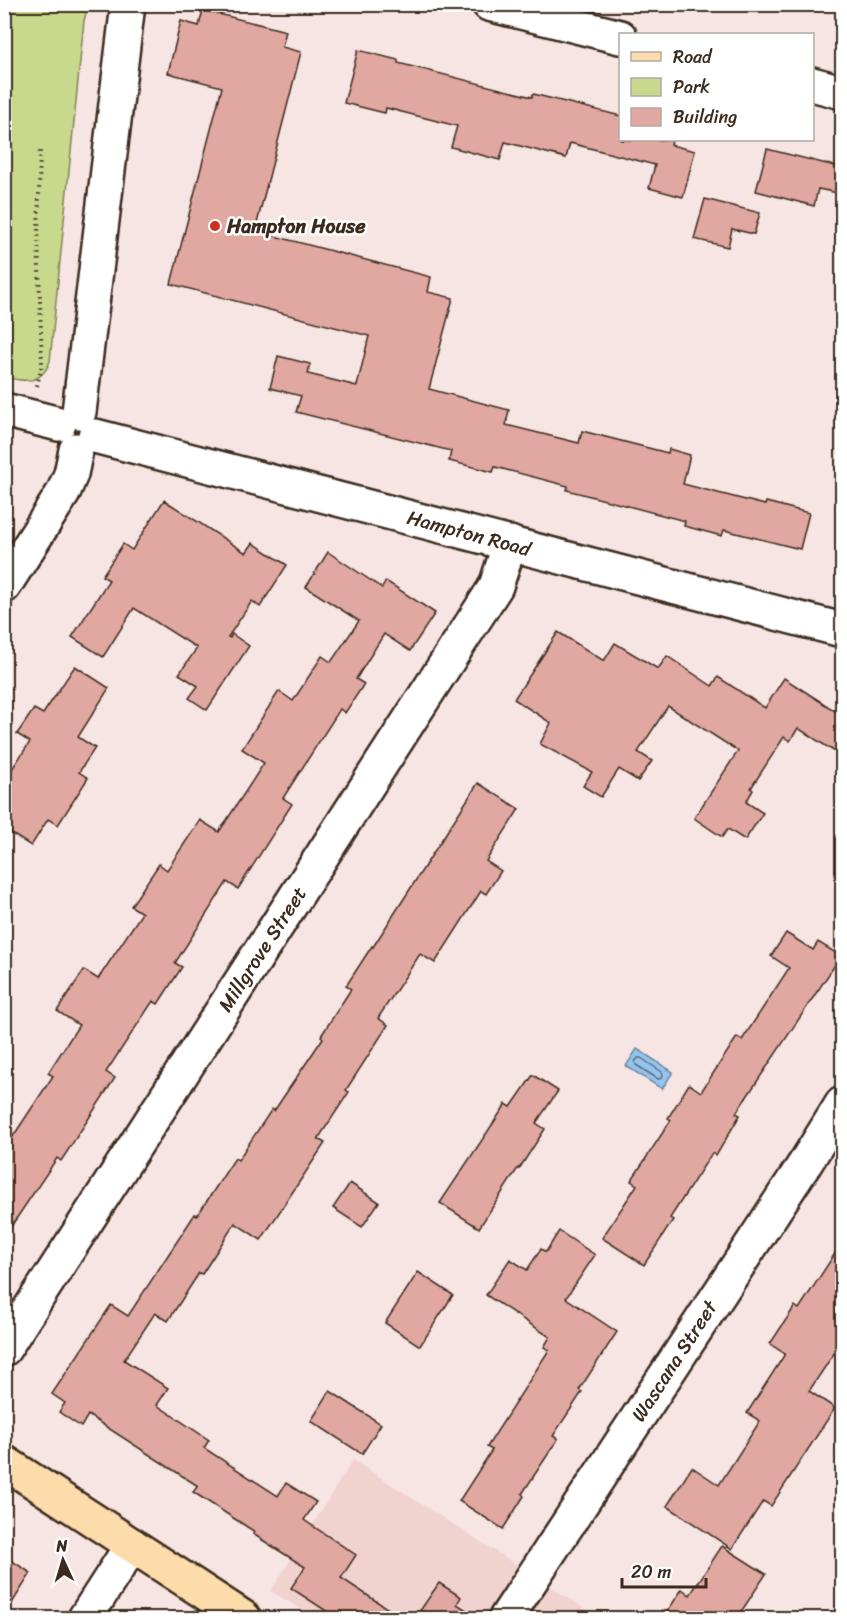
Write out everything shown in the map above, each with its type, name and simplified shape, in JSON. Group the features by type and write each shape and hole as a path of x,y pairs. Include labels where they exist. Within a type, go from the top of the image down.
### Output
{"main road":[{"path":"4,1462 244,1618"}],"street":[{"path":"4,586 63,493 76,439 128,4"},
{"path":"489,4 619,36"},
{"path":"814,84 843,92"},
{"name":"Hampton Road","path":"4,410 76,439 510,543 843,630"},
{"name":"Millgrove Street","path":"4,1349 496,586 510,543"},
{"name":"Wascana Street","path":"506,1618 843,1104"},
{"path":"85,1618 132,1545"}],"path":[{"path":"37,387 42,365 38,236 40,149"}],"shaded area":[{"path":"353,1460 599,1618 316,1618 271,1591"}],"green space":[{"path":"5,4 88,5 84,21 50,361 42,374 32,380 5,377"}],"water":[{"path":"637,1049 673,1072 662,1089 626,1066"}],"building":[{"name":"Hampton House","path":"203,10 286,31 282,47 301,52 255,231 431,277 428,292 453,298 429,389 509,410 506,425 579,443 582,431 668,453 669,449 690,455 683,484 765,505 766,502 809,513 800,549 724,530 722,536 684,526 685,521 567,490 568,486 495,467 493,472 449,461 451,451 296,412 301,396 270,388 278,356 310,364 308,374 357,386 369,336 171,284 222,87 168,73 181,21 199,26"},
{"path":"358,50 398,60 398,63 532,97 533,94 619,116 619,141 672,141 671,145 695,151 683,197 649,188 655,165 570,143 566,158 505,142 500,160 451,147 457,126 386,108 385,113 344,103"},
{"path":"767,149 843,168 843,194 818,189 814,206 756,191"},
{"path":"705,199 760,213 754,234 732,229 728,247 694,239"},
{"path":"164,500 246,553 253,543 287,565 260,607 252,601 228,637 230,638 232,634 249,646 207,710 189,698 198,686 179,674 197,648 134,608 103,657 72,637 109,580 102,576 123,544 132,550"},
{"path":"328,552 382,588 386,581 435,613 410,651 384,634 356,679 364,684 345,713 340,709 283,798 292,804 238,889 227,882 175,963 182,967 158,1004 153,1001 106,1072 115,1078 61,1161 57,1158 4,1237 4,1150 53,1076 48,1073 79,1025 57,1011 84,970 98,979 142,913 131,906 159,864 167,870 200,820 219,832 264,763 242,749 279,691 293,701 322,656 331,662 359,621 306,587"},
{"path":"558,632 604,661 615,643 658,669 667,656 712,686 718,677 765,708 784,678 843,716 843,757 798,728 790,741 784,737 751,788 753,790 746,802 763,813 745,840 728,829 722,837 694,818 738,751 668,706 638,752 652,761 638,781 619,769 601,797 583,786 592,772 540,744 551,723 514,699"},
{"path":"75,666 109,688 78,737 95,748 79,772 88,778 58,825 48,819 31,846 4,829 4,781 30,742 17,734 34,709 43,714"},
{"path":"478,783 519,809 486,861 501,871 486,894 481,891 435,963 420,954 378,1018 388,1025 346,1090 349,1092 318,1139 325,1143 261,1240 235,1223 168,1321 155,1313 124,1360 168,1388 157,1405 209,1440 204,1448 278,1496 286,1483 316,1502 304,1520 356,1555 341,1578 402,1618 337,1618 291,1588 305,1567 193,1492 198,1486 88,1415 81,1427 59,1412 65,1403 52,1394 111,1305 128,1316 195,1214 197,1216 235,1158 238,1160 272,1109 274,1111 323,1038 321,1036 351,989 346,986"},
{"path":"786,933 813,950 818,942 841,956 736,1113 740,1115 716,1156 712,1153 670,1218 673,1220 644,1265 602,1238 637,1185 631,1181 671,1120 668,1118 689,1084 701,1092 737,1037 742,1040 789,968 771,956"},
{"path":"533,1075 558,1091 536,1123 545,1129 479,1228 440,1203 506,1104 511,1107"},
{"path":"350,1183 379,1202 362,1227 333,1208"},
{"path":"559,1231 595,1255 566,1298 617,1332 579,1390 582,1392 553,1436 558,1439 522,1494 524,1496 503,1529 459,1501 492,1450 487,1447 549,1350 544,1347 550,1337 486,1295 510,1259 527,1270 541,1249 546,1252"},
{"path":"843,1241 843,1340 809,1391 835,1408 771,1506 763,1501 732,1549 667,1506 692,1467 719,1485 760,1421 747,1413 785,1354 770,1344 795,1306 799,1309"},
{"path":"418,1272 453,1295 420,1346 385,1323"},
{"path":"330,1391 381,1424 362,1454 311,1421"},
{"path":"722,1546 766,1574 737,1618 663,1618 682,1589 690,1595"},
{"path":"4,1556 31,1573 4,1616"},
{"path":"439,1583 461,1597 457,1604 479,1618 415,1618"}],"place":[{"name":"Hampton House","path":"215,226"}]}
